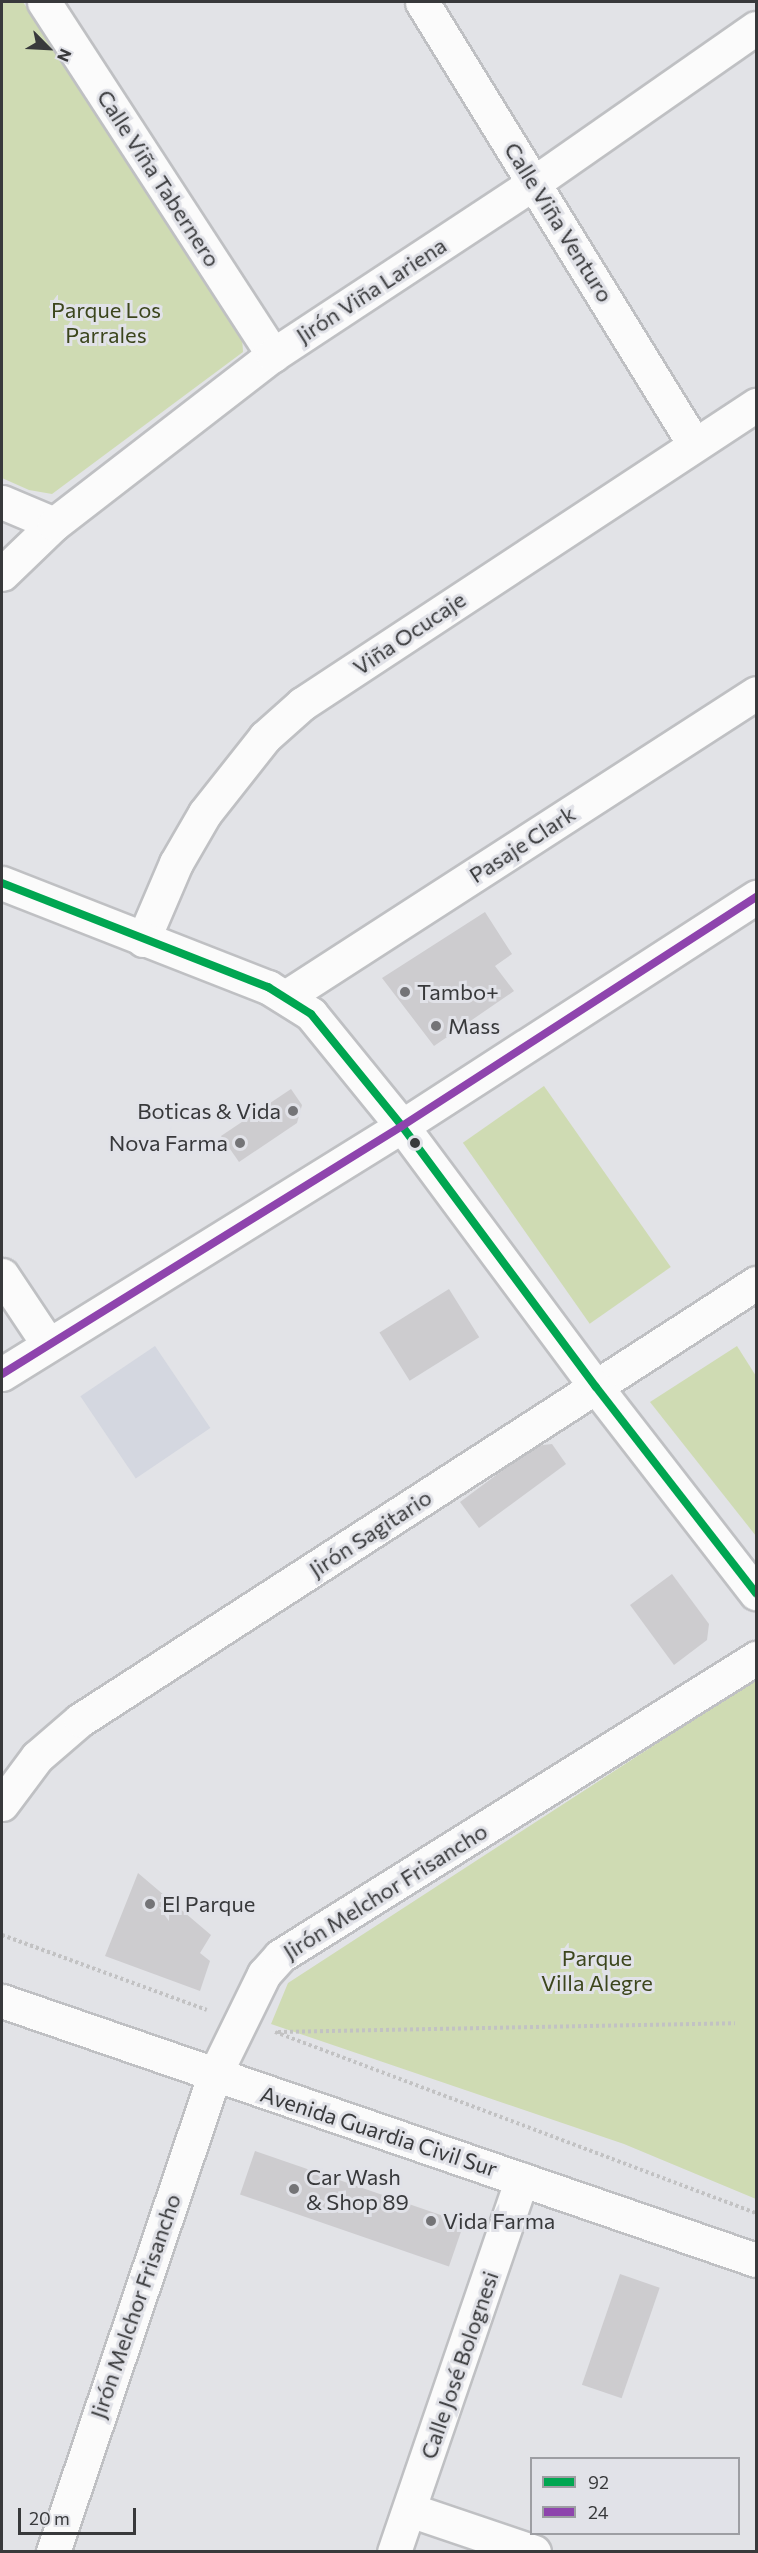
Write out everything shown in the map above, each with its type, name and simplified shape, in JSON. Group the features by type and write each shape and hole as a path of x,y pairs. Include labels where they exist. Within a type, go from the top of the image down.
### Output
{"street":[{"name":"Calle Viña Tabernero","path":"44,2 273,355"},
{"name":"Calle Viña Venturo","path":"422,2 536,182 694,444"},
{"name":"Jirón Viña Lariena","path":"2,574 54,524 273,355 536,182 756,28"},
{"name":"Viña Ocucaje","path":"143,940 176,863 205,813 265,737 302,704 756,405"},
{"path":"2,502 54,524"},
{"name":"Pasaje Clark","path":"287,996 756,693"},
{"path":"2,883 287,996 311,1014 402,1126 596,1388 756,1593"},
{"path":"2,1374 402,1126 756,897"},
{"path":"2,1275 48,1344"},
{"name":"Jirón Sagitario","path":"2,1804 37,1757 80,1720 756,1283"},
{"name":"Jirón Melchor Frisancho","path":"53,2552 214,2076 258,1981 280,1956 756,1658"},
{"name":"Avenida Guardia Civil Sur","path":"2,2001 214,2076 756,2260"},
{"name":"Calle José Bolognesi","path":"393,2552 410,2510 522,2179"},
{"path":"410,2510 534,2552"}],"path":[{"path":"2,1935 210,2012"},
{"path":"735,2023 274,2032 756,2213"}],"shaded area":[{"path":"155,1346 210,1428 136,1478 80,1396"}],"green space":[{"name":"Parque Los Parrales","path":"2,2 23,2 242,337 243,352 52,494 29,490 2,478"},
{"path":"544,1086 671,1267 590,1324 463,1143"},
{"path":"737,1346 756,1376 756,1536 650,1402"},
{"name":"Parque Villa Alegre","path":"756,1679 756,2199 624,2144 271,2024 288,1983"}],"building":[{"path":"485,912 512,954 495,966 514,991 434,1046 382,978"},
{"path":"291,1089 302,1105 297,1123 239,1162 221,1136"},
{"path":"449,1289 479,1337 410,1381 379,1332"},
{"path":"552,1444 566,1464 479,1528 460,1502 535,1446"},
{"path":"672,1574 709,1624 707,1640 674,1665 630,1605"},
{"name":"El Parque","path":"138,1873 211,1935 200,1953 210,1961 200,1991 105,1956"},
{"path":"255,2151 464,2223 449,2266 240,2194"},
{"path":"620,2274 660,2288 622,2398 582,2385"}],"transit line":[{"name":"92","path":"2,883 268,987 311,1014 402,1126 596,1387 756,1593"},
{"name":"24","path":"2,1374 402,1126 756,897"}],"place":[{"name":"Tambo+","path":"405,992"},
{"name":"Mass","path":"436,1026"},
{"name":"Boticas & Vida","path":"293,1111"},
{"name":"Nova Farma","path":"240,1143"},
{"name":"El Parque","path":"150,1904"},
{"name":"Car Wash & Shop 89","path":"294,2189"},
{"name":"Vida Farma","path":"431,2221"}]}
